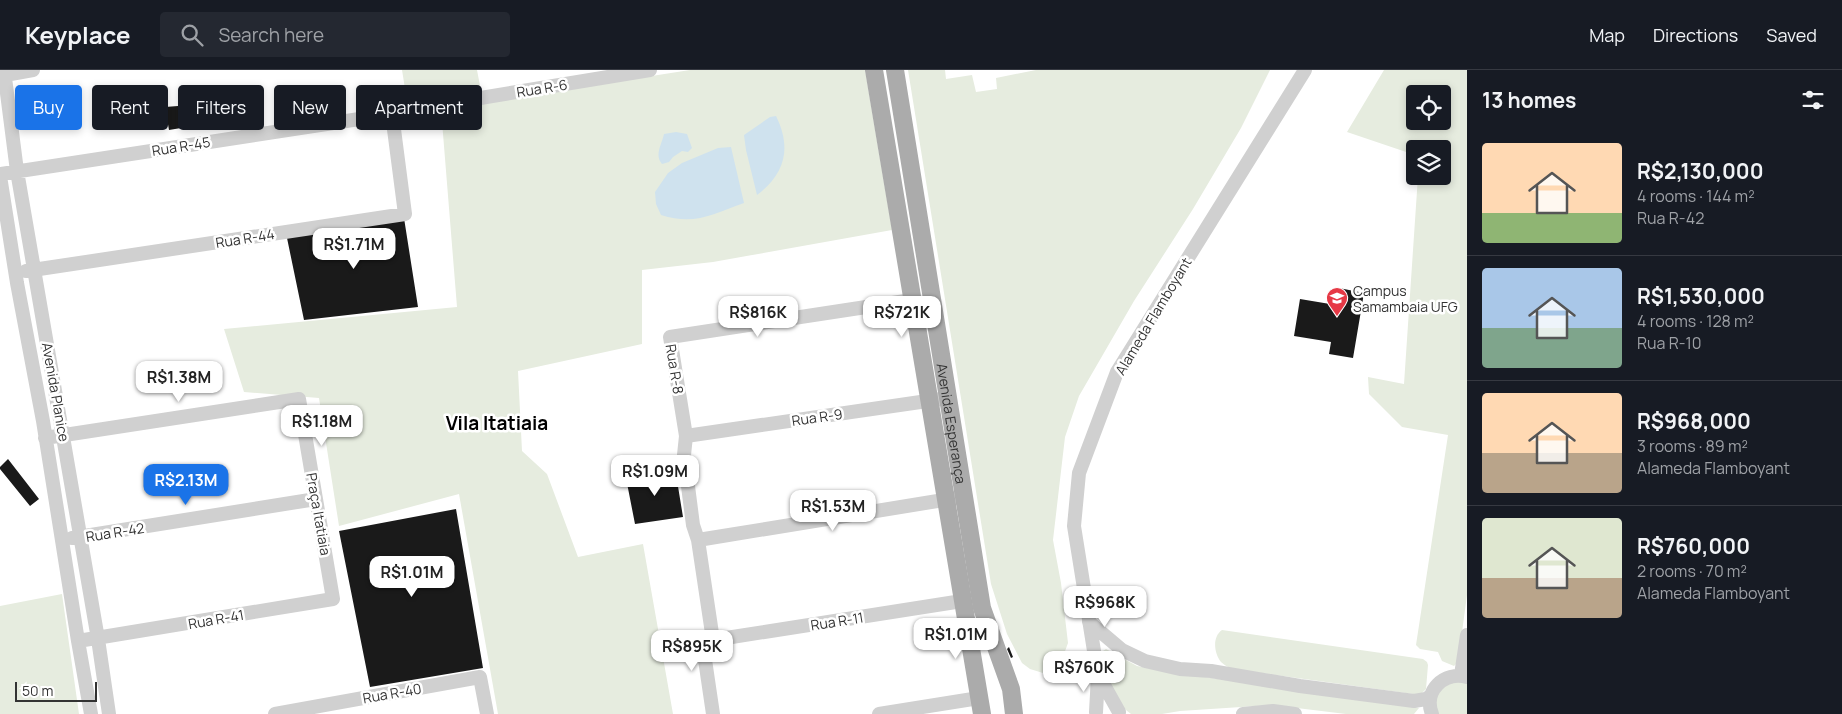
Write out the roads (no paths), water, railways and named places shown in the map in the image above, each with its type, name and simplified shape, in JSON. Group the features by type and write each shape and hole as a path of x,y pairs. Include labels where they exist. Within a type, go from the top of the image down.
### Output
{"main road":[{"name":"Avenida Esperança","path":"874,70 944,499 980,702"},
{"name":"Avenida Esperança","path":"895,70 982,608 1011,689 1014,714"},
{"path":"980,702 984,680 998,679 1011,689"}],"street":[{"path":"4,72 33,70"},
{"name":"Rua R-6","path":"482,98 650,70"},
{"name":"Alameda Flamboyant","path":"1095,713 1098,676 1074,526 1079,473 1118,372 1305,70"},
{"name":"Avenida Planice","path":"4,72 17,171 64,436 109,714"},
{"name":"Rua R-45","path":"0,175 356,119"},
{"name":"Rua R-44","path":"15,273 405,214 394,130"},
{"name":"Avenida Planice","path":"0,175 15,273 45,438 91,714"},
{"name":"Rua R-8","path":"686,436 670,337 912,300"},
{"name":"Rua R-9","path":"686,436 948,398"},
{"name":"Praça Itatiaia","path":"64,436 299,399 333,599"},
{"path":"45,438 64,436"},
{"path":"686,436 684,455 693,525 698,540 713,640 704,653 713,714"},
{"path":"698,540 964,497"},
{"name":"Rua R-42","path":"62,540 316,499"},
{"name":"Rua R-41","path":"78,641 333,599"},
{"name":"Rua R-11","path":"713,640 962,601"},
{"path":"1089,622 1122,650 1136,659 1145,662 1180,669 1211,671 1300,686 1414,701 1426,699 1430,705"},
{"path":"1419,714 1430,705 1434,687 1440,681 1448,677 1465,676 1467,635"},
{"path":"1093,647 1097,642 1102,642 1122,650"},
{"name":"Alameda Flamboyant","path":"1098,676 1120,713"},
{"name":"Rua R-40","path":"275,714 480,677 487,714"},
{"path":"879,714 980,702"},
{"path":"1095,713 1106,709 1120,713"},
{"path":"1243,714 1273,711 1295,714"}],"water":[{"path":"776,116 784,139 783,160 774,178 757,195 744,135 770,117"},
{"path":"676,132 687,134 692,148 688,152 682,151 669,162 662,164 659,157 659,149 664,134"},
{"path":"731,147 744,203 713,215 694,219 673,218 661,215 656,204 655,192 668,173 682,163 718,148"}],"place":[{"name":"Campus Samambaia UFG","path":"1337,317"}],"district":[{"name":"Vila Itatiaia","path":"497,423"}]}
